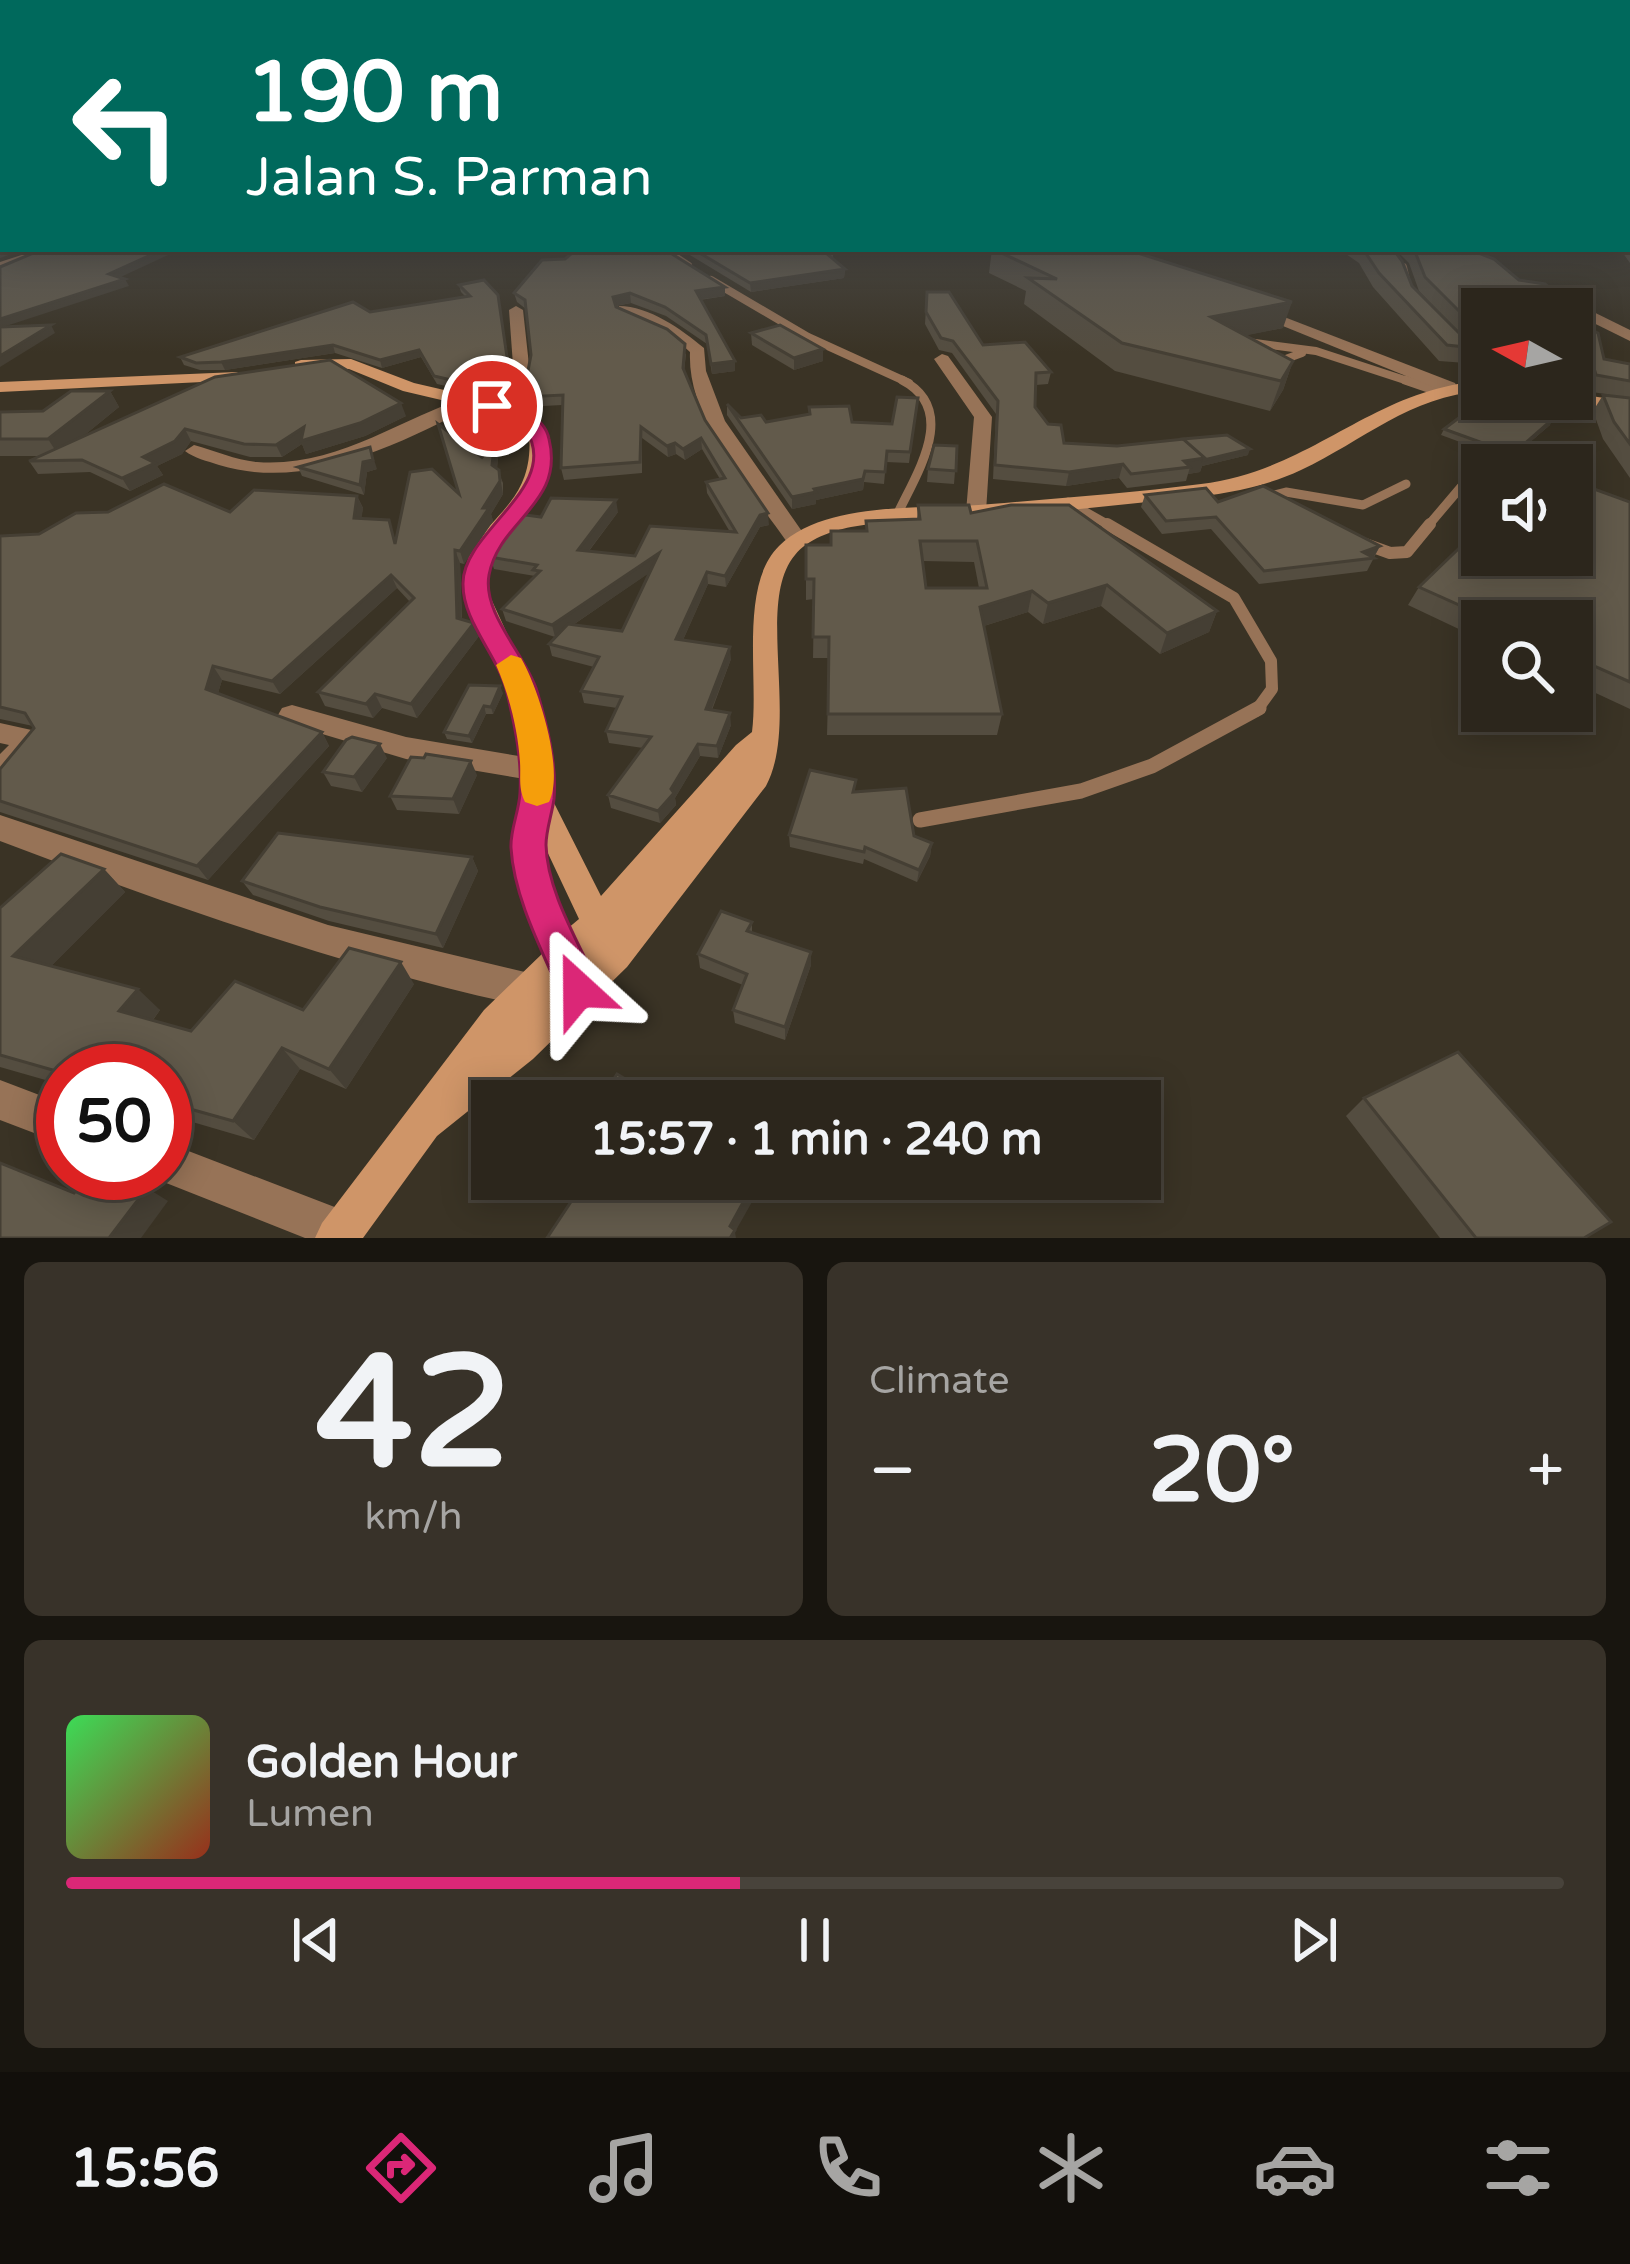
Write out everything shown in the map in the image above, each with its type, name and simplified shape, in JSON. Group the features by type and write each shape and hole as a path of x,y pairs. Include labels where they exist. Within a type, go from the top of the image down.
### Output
{"main road":[{"path":"0,387 205,387 326,368 371,373 511,410 538,432 543,465 538,482 494,539 475,578 477,597 521,686 537,784 606,940"},
{"path":"428,1120 606,940 756,778 766,756 770,710 772,575 797,540 831,527 897,515 976,512 1246,483 1310,458 1395,405 1441,389 1461,388"},
{"path":"1593,401 1630,407"},
{"path":"537,784 528,843 534,879 571,973"},
{"path":"340,1235 497,1023 530,990 571,973"}],"street":[{"path":"0,266 43,252"},
{"path":"1246,306 1441,389"},
{"path":"624,309 676,332 698,351 694,364 698,382 730,442 797,540"},
{"path":"511,410 521,365 516,310"},
{"path":"1593,318 1630,336"},
{"path":"942,359 983,417 976,512"},
{"path":"194,451 255,467 279,467 369,447 470,401"},
{"path":"292,715 537,784"},
{"path":"0,733 26,738 28,744 0,772"},
{"path":"0,828 231,911 442,974 530,990"},
{"path":"0,1100 36,1114"},
{"path":"192,1174 340,1235"}],"lane":[{"path":"670,252 808,337 910,384 933,422 930,442 897,515"},
{"path":"1390,252 1402,262 1408,290 1415,297"},
{"path":"1456,335 1461,341"},
{"path":"1231,346 1276,344 1316,351 1441,389"},
{"path":"1316,346 1333,348 1441,389"},
{"path":"1262,367 1302,352"},
{"path":"1246,483 1291,506"},
{"path":"1271,496 1293,493 1363,505 1406,484"},
{"path":"1349,536 1390,553 1407,552 1461,487"},
{"path":"920,820 1081,791 1152,766 1254,713 1272,689 1271,661 1234,598 1066,501"}],"building":[{"path":"36,252 157,252 109,274 125,279 0,319 0,267"},
{"path":"573,252 669,252 725,287 696,291 735,361 711,364 706,335 665,307 630,293 613,297 616,307 667,329 685,344 683,368 705,420 768,513 760,515 725,576 707,572 676,639 730,647 706,709 730,713 717,746 698,744 671,789 674,793 658,811 608,795 651,737 606,731 622,697 581,691 599,657 549,644 568,624 622,631 659,553 552,625 502,609 540,571 533,570 537,565 490,557 519,514 541,517 551,498 616,500 578,550 635,556 650,526 736,532 706,482 725,478 701,438 683,449 675,443 667,446 641,427 640,462 561,468 563,395 523,397 531,355 525,300 514,293 542,260 565,259"},
{"path":"698,252 833,252 826,253 845,269 750,283"},
{"path":"999,252 1134,252 1292,302 1211,317 1293,361 1281,381 1122,343 1028,278 1057,279"},
{"path":"1365,252 1395,252 1412,286 1461,335 1461,347 1447,345"},
{"path":"1415,252 1476,252 1494,259 1519,280 1550,288 1461,288 1461,313 1425,277"},
{"path":"484,280 498,295 507,357 498,391 434,376 419,350 380,360 333,345 221,362 196,363 180,357 353,302 370,312 470,296 459,285"},
{"path":"927,292 949,292 983,345 1025,342 1051,372 1036,373 1035,407 1048,424 1061,425 1064,443 1117,446 1184,439 1205,458 1184,461 1190,467 1131,474 1123,464 1069,472 995,465 998,401 953,341 941,338 926,312"},
{"path":"51,325 0,356 0,327"},
{"path":"780,325 823,349 794,358 751,333"},
{"path":"1593,331 1598,333 1604,359 1630,364 1630,381 1596,375"},
{"path":"330,360 401,403 360,423 301,441 304,427 276,445 244,444 185,429 175,441 143,457 155,463 122,478 82,460 29,461 215,377"},
{"path":"71,391 110,391 48,439 0,439 0,412 43,411"},
{"path":"1603,395 1630,398 1630,444 1614,422"},
{"path":"897,397 918,398 910,452 887,451 885,472 865,471 863,479 792,497 727,404 741,418 761,415 766,422 810,414 809,407 849,406 852,422 892,424"},
{"path":"469,400 499,407 492,465 499,470 500,481 483,508 489,508 460,551 455,550 457,618 474,623 411,704 375,694 366,704 318,692 414,598 391,575 272,681 213,666 206,689 322,732 197,866 0,801 0,769 34,728 25,713 0,707 0,536 39,534 76,513 108,512 164,484 230,512 254,490 357,496 354,518 389,520 395,544 410,472 432,469 459,494 438,424 483,458 454,407"},
{"path":"1461,416 1461,420 1552,420 1524,444 1485,444 1444,429"},
{"path":"1227,435 1250,449 1204,460 1183,439"},
{"path":"934,445 957,446 956,471 928,469"},
{"path":"370,447 373,460 363,462 360,485 298,467"},
{"path":"1263,486 1380,546 1363,552 1374,558 1264,571 1216,517 1166,521 1145,495 1206,488 1218,502"},
{"path":"1593,489 1630,502 1630,682 1593,665 1593,600 1461,600 1461,606 1419,587 1461,546 1461,576 1593,576"},
{"path":"918,505 969,505 971,513 1011,505 1069,505 1217,611 1167,633 1107,585 1048,603 1032,591 980,607 1002,714 828,714 829,637 813,637 814,579 806,579 806,545 831,545 831,531 867,531 866,521 920,519","holes":["920,541 977,541 987,588 926,588"]},
{"path":"469,685 500,686 469,736 444,732"},
{"path":"352,737 380,744 354,777 323,772 346,740"},
{"path":"426,754 471,761 453,799 390,796 411,757"},
{"path":"810,770 856,780 853,792 906,788 914,836 932,843 919,870 865,847 864,852 789,835"},
{"path":"278,833 472,857 436,934 320,907 242,881"},
{"path":"61,854 104,869 13,956 138,989 119,1011 191,1031 235,981 303,1010 349,948 401,962 329,1069 282,1048 233,1121 192,1110 192,1044 36,1044 36,1065 0,1055 0,908"},
{"path":"721,911 752,922 747,931 811,952 785,1027 733,1010 747,974 698,954"},
{"path":"1458,1052 1611,1222 1584,1238 1476,1238 1364,1098"},
{"path":"0,1163 36,1178 36,1200 138,1200 109,1238 0,1238"},
{"path":"572,1200 744,1200 730,1226 735,1230 730,1238 547,1238"}],"slow traffic":[{"path":"511,665 521,686 536,760 537,792"}],"route":[{"path":"492,406 511,410 530,422 538,432 543,465 538,482 482,559 475,578 477,597 521,686 536,760 537,799 528,843 534,879 579,990"}]}
